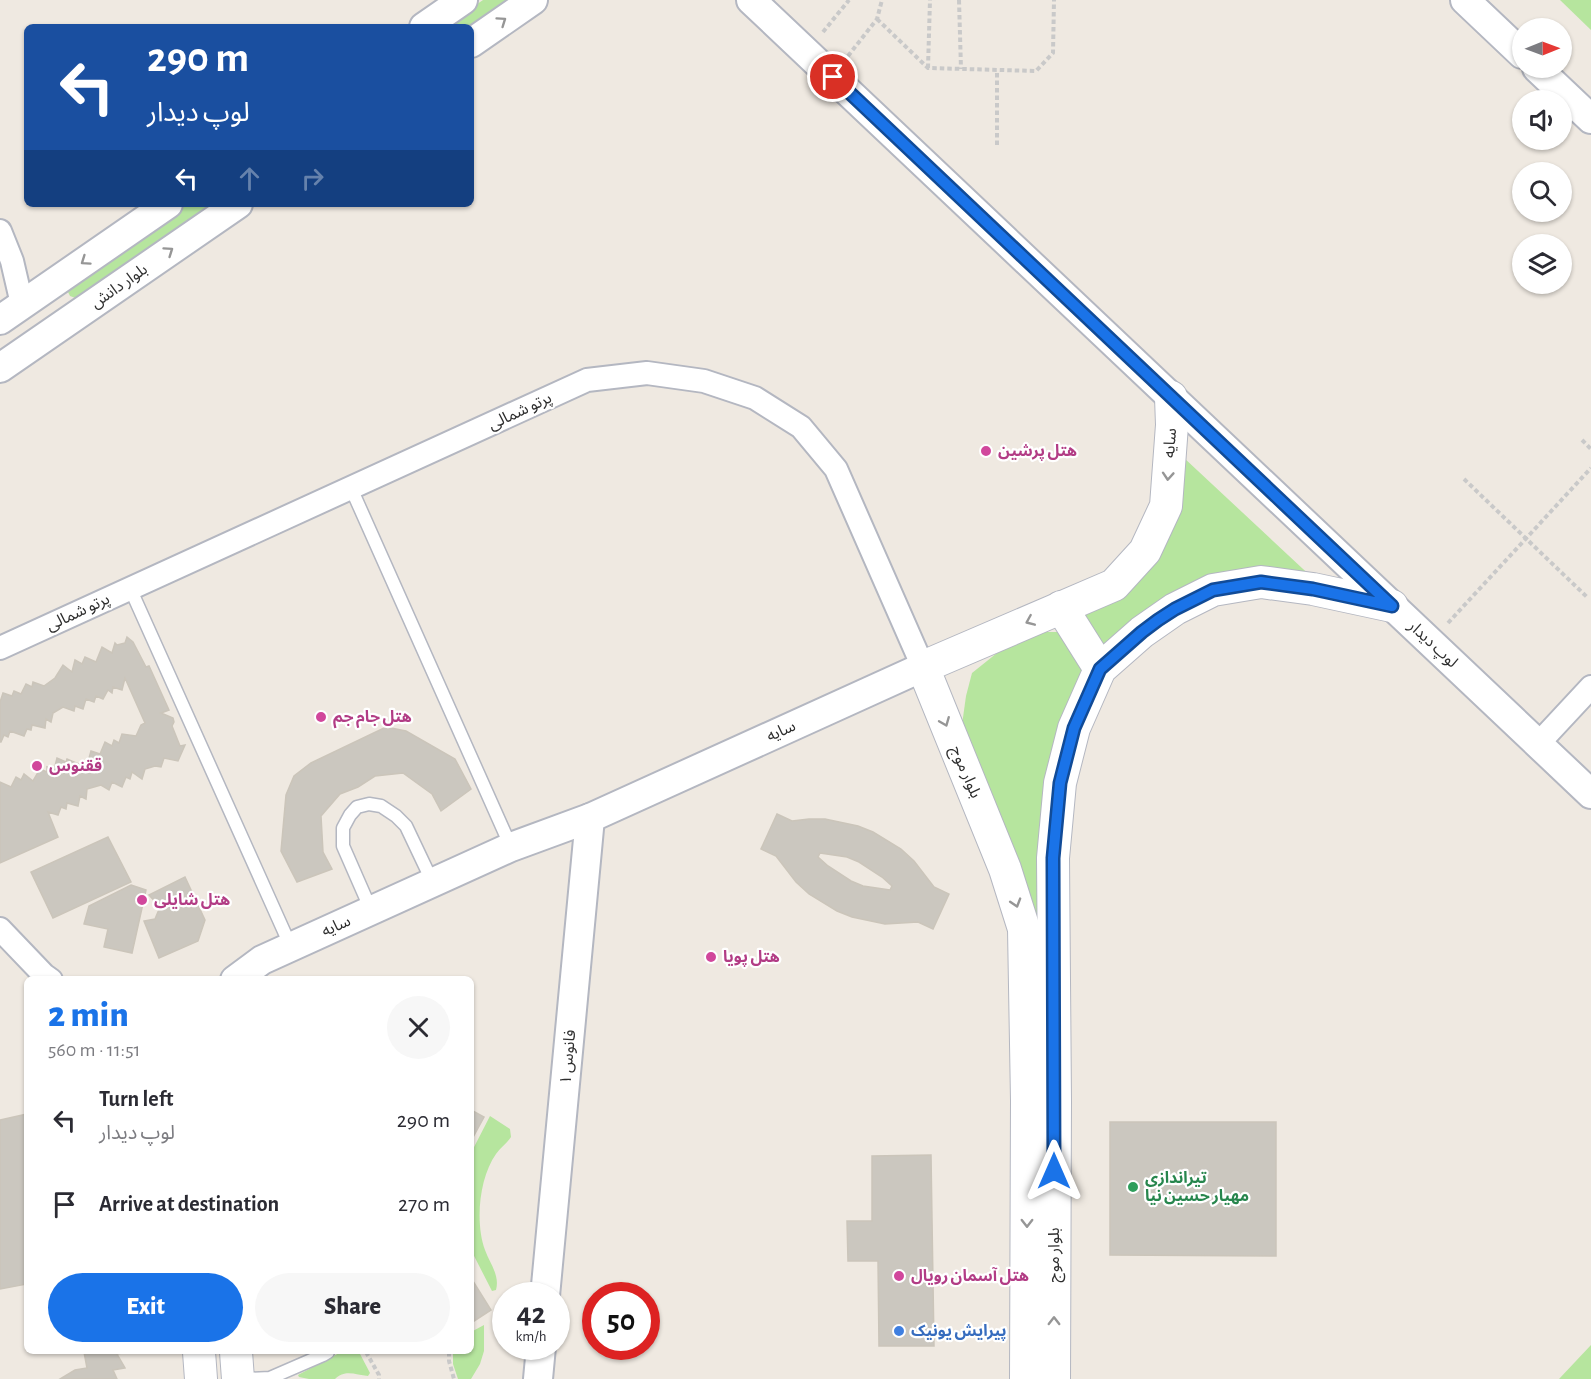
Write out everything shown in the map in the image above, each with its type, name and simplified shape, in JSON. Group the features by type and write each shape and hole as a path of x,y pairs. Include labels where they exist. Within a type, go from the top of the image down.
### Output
{"main road":[{"name":"سایه","path":"923,667 1114,585 1145,551 1166,506 1172,425 1171,397"},
{"name":"بلوار موج","path":"1026,1379 1053,858 1060,783 1074,728 1100,669 1150,626 1175,609 1213,590 1261,582 1313,589 1392,606"},
{"path":"1061,608 1100,669"},
{"name":"بلوار موج","path":"923,667 1005,869 1024,929 1041,1101 1054,1379"},
{"path":"199,1354 201,1379"},
{"path":"236,1354 238,1379"}],"street":[{"path":"428,24 463,0"},
{"path":"474,41 533,0"},
{"name":"لوپ دیدار","path":"752,0 1591,794"},
{"path":"1465,0 1512,45"},
{"path":"1548,78 1591,119"},
{"path":"11,312 164,207"},
{"name":"بلوار دانش","path":"0,368 234,207"},
{"path":"0,231 12,261 11,312"},
{"path":"11,312 45,337"},
{"name":"پرتو شمالی","path":"0,648 587,380 647,373 704,381 755,398 801,427 836,469 923,667"},
{"name":"سایه","path":"240,976 262,960 512,847 590,818 923,667"},
{"path":"1538,744 1591,687"},
{"name":"فانوس ۱","path":"546,1282 590,818"},
{"path":"0,928 45,976"},
{"path":"538,1379 540,1360"}],"lane":[{"path":"351,488 512,847"},
{"path":"130,588 291,947"},
{"path":"371,911 344,846 343,828 357,807 369,804 381,806 406,826 433,883"},
{"path":"245,1379 270,1378 325,1354"}],"path":[{"path":"822,32 849,0"},
{"path":"848,56 877,19 882,0"},
{"path":"928,68 930,0"},
{"path":"960,0 961,69"},
{"path":"877,19 928,68 1036,71 1053,53 1053,0"},
{"path":"997,70 997,144"},
{"path":"1582,440 1591,449"},
{"path":"1448,623 1591,468"},
{"path":"1464,479 1588,598"},
{"path":"367,1354 379,1379"},
{"path":"449,1354 454,1379"}],"green space":[{"path":"483,0 513,0 474,25 448,24"},
{"path":"1560,0 1591,0 1591,30"},
{"path":"184,207 214,207 78,299 70,296 68,292 72,284"},
{"path":"1183,457 1317,582 1273,575 1103,660 1074,618 1117,592"},
{"path":"1042,632 1057,632 1071,637 1085,665 1049,949 961,732 972,673 997,653"},
{"path":"490,1116 510,1129 511,1137 490,1164 480,1201 482,1239 497,1279 497,1282 492,1282 492,1291 474,1256 474,1147"},
{"path":"484,1325 484,1351 480,1364 471,1379 458,1379 453,1364 453,1354 474,1354 474,1330"},
{"path":"1591,1345 1591,1379 1559,1379"},
{"path":"337,1354 360,1354 370,1373 368,1376 347,1373 335,1379 309,1379 298,1375"}],"building":[{"path":"127,637 133,642 146,667 149,666 169,710 161,713 173,718 172,726 180,746 185,745 178,761 164,758 161,767 145,769 142,779 132,772 130,779 126,777 122,787 112,782 109,790 101,785 87,789 86,799 80,796 78,806 67,803 66,809 61,807 58,815 48,812 58,837 0,863 0,782 11,787 16,777 21,780 24,774 33,781 40,769 47,772 47,767 54,770 57,758 66,762 67,759 81,765 88,762 91,751 100,754 105,742 112,746 114,740 119,743 122,734 136,736 141,725 145,723 125,678 122,690 113,687 112,693 108,690 103,699 96,696 94,702 86,699 83,709 75,706 74,711 63,707 53,713 51,722 46,719 45,728 32,725 31,730 27,729 24,736 10,731 8,737 4,735 0,742 0,702 3,693 12,696 14,691 21,694 26,684 32,687 33,682 44,686 55,678 63,665 72,672 75,660 82,664 85,657 96,662 102,647 112,653 115,643 117,645 125,643"},
{"path":"386,727 406,731 455,759 471,789 441,811 432,794 403,773 375,776 358,787 340,794 321,816 323,852 332,869 297,882 281,851 286,795 294,776 311,763"},
{"path":"777,814 792,821 825,819 858,826 901,849 914,861 934,887 949,894 933,929 918,922 885,924 852,917 809,894 796,882 776,856 761,849","holes":["820,853 847,857 882,877 892,886 890,890 863,886 851,881 818,857"]},
{"path":"108,837 131,882 53,918 31,872"},
{"path":"185,877 205,920 198,941 159,958 144,921 155,919 160,907 149,895"},
{"path":"131,885 146,890 132,953 104,947 108,929 84,924 89,906"},
{"path":"474,1112 484,1117 474,1135"},
{"path":"24,1115 24,1285 0,1289 0,1120"},
{"path":"1110,1122 1276,1122 1276,1256 1110,1255"},
{"path":"931,1155 934,1346 879,1346 878,1261 848,1261 847,1221 872,1221 872,1156"},
{"path":"474,1283 491,1310 474,1321"},
{"path":"84,1354 117,1354 125,1368 113,1370 117,1379 60,1379 75,1370 87,1368"}],"place":[{"name":"هتل پرشین","path":"986,451"},
{"name":"هتل جام جم","path":"321,717"},
{"name":"ققنوس","path":"37,766"},
{"name":"هتل شایلی","path":"142,900"},
{"name":"هتل پویا","path":"711,957"},
{"name":"تیراندازی مهیار حسین نیا","path":"1133,1187"},
{"name":"هتل آسمان رویال","path":"899,1276"},
{"name":"پیرایش یونیک","path":"899,1331"}],"route":[{"path":"833,77 1392,606 1313,589 1261,582 1213,590 1158,620 1100,669 1074,728 1060,783 1053,858 1054,1171"}]}
